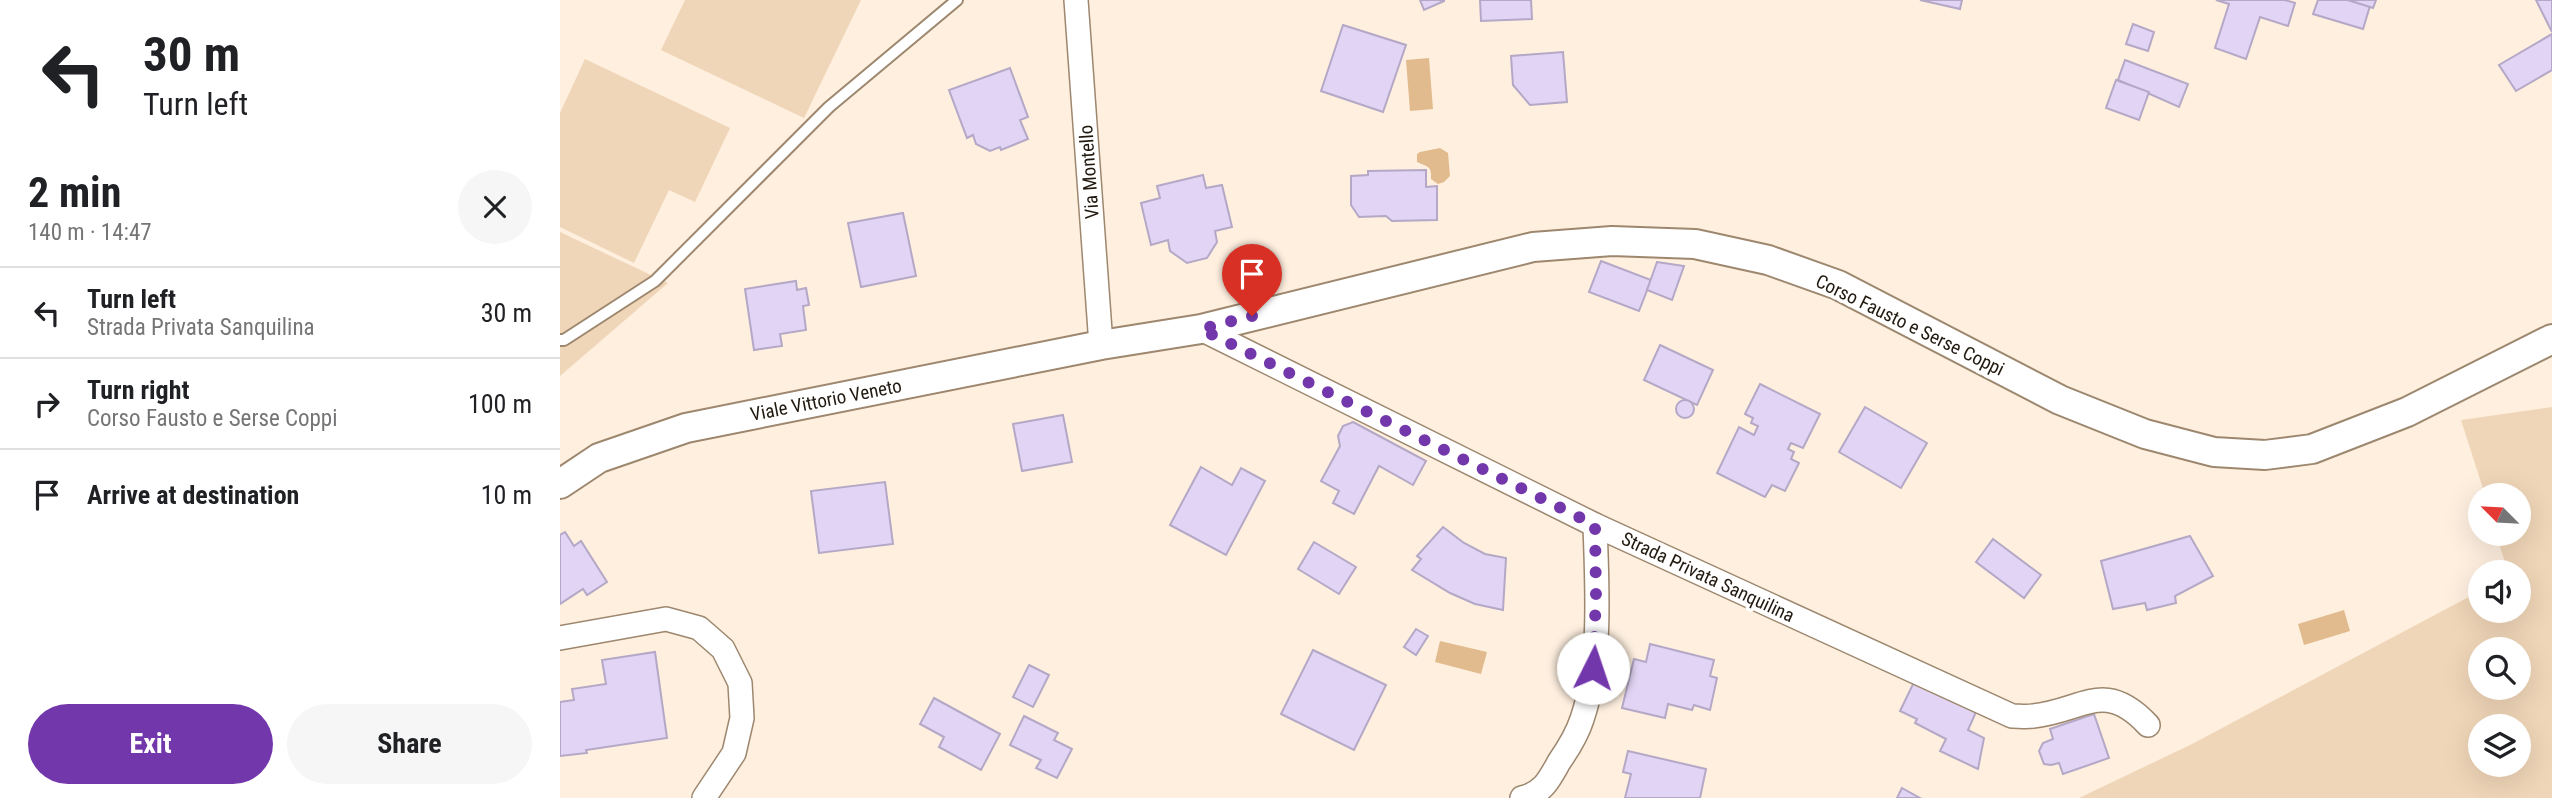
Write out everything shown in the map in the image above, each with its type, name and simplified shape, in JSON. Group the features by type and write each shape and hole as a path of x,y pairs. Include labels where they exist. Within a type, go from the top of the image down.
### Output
{"street":[{"name":"Via Montello","path":"1076,0 1101,345"},
{"name":"Corso Fausto e Serse Coppi","path":"1101,345 1201,329 1533,247 1612,241 1695,244 1768,260 1838,285 2060,400 2145,434 2214,452 2265,455 2312,449 2407,412 2552,339"},
{"name":"Strada Privata Sanquilina","path":"1201,329 1595,525 2012,716 2034,716 2099,699 2116,702 2135,711 2148,725"},
{"name":"Viale Vittorio Veneto","path":"560,484 599,458 686,428 1101,345"},
{"path":"1522,798 1536,794 1546,783 1582,719 1593,668 1595,525"},
{"path":"560,638 666,619 699,628 723,649 740,683 742,718 734,753 704,798"}],"lane":[{"path":"560,340 564,340 655,281 829,107 957,0"}],"shaded area":[{"path":"685,0 861,0 804,118 661,50"},
{"path":"1429,58 1433,109 1410,111 1406,60"},
{"path":"585,59 730,128 695,202 669,190 634,263 560,227 560,113"},
{"path":"1440,148 1448,153 1450,176 1438,184 1431,179 1428,167 1417,162 1417,154"},
{"path":"560,232 668,283 560,376"},
{"path":"2552,407 2552,798 2079,798 2192,744 2468,597 2468,623 2531,623 2531,560 2504,560 2500,546 2531,546 2531,483 2481,483 2461,420"},
{"path":"2344,610 2350,631 2304,645 2298,624"},
{"path":"1440,641 1487,652 1481,674 1435,662"}],"building":[{"path":"1420,0 1444,0 1444,1 1424,10"},
{"path":"1480,0 1531,0 1532,19 1481,21"},
{"path":"1920,0 1962,0 1960,9"},
{"path":"2216,0 2285,0 2295,3 2288,26 2260,17 2246,59 2215,48 2229,4"},
{"path":"2318,0 2348,0 2370,6 2363,29 2313,14"},
{"path":"2348,0 2376,0 2373,8"},
{"path":"2536,0 2552,0 2552,32"},
{"path":"2133,24 2154,32 2148,51 2126,44"},
{"path":"1343,25 1406,45 1383,112 1321,91"},
{"path":"2552,34 2552,70 2516,91 2499,65"},
{"path":"1563,52 1567,102 1530,105 1513,85 1511,56"},
{"path":"2125,60 2188,84 2179,107 2118,80"},
{"path":"1010,68 1028,117 1020,120 1028,139 1001,150 1000,147 990,151 976,144 973,135 967,138 949,90"},
{"path":"2116,80 2149,92 2139,120 2106,108"},
{"path":"1426,170 1426,187 1437,186 1437,220 1392,221 1386,216 1359,217 1351,205 1351,176 1368,175 1368,171"},
{"path":"1203,175 1206,188 1222,185 1232,227 1215,231 1217,242 1207,258 1187,263 1170,251 1168,240 1151,245 1141,203 1160,198 1157,186"},
{"path":"903,213 916,276 861,287 848,223"},
{"path":"1601,261 1651,280 1639,311 1589,292"},
{"path":"1657,262 1684,266 1672,300 1647,290"},
{"path":"796,281 797,290 806,288 809,305 803,306 806,330 780,334 782,346 754,350 745,289"},
{"path":"1660,345 1713,370 1697,405 1644,380"},
{"path":"1760,384 1820,414 1803,448 1791,443 1788,449 1794,452 1791,459 1799,463 1785,491 1772,485 1765,497 1717,473 1739,427 1754,435 1758,426 1751,423 1753,418 1745,414"},
{"path":"1685,400 1691,403 1694,409 1691,415 1685,418 1679,415 1676,409 1679,403"},
{"path":"1865,407 1927,443 1901,488 1839,452"},
{"path":"1063,415 1072,462 1022,471 1013,424"},
{"path":"1353,422 1426,461 1413,485 1379,466 1354,514 1333,503 1339,491 1321,481 1340,446 1338,436 1343,426"},
{"path":"1201,467 1232,485 1241,468 1265,481 1226,555 1170,525"},
{"path":"885,482 893,544 819,553 811,491"},
{"path":"1443,527 1464,543 1485,554 1506,558 1503,610 1475,604 1450,593 1412,570 1421,559 1417,556"},
{"path":"565,532 574,546 581,541 607,582 587,595 583,589 560,604 560,535"},
{"path":"2190,536 2213,576 2175,596 2176,603 2147,610 2145,603 2113,609 2101,561"},
{"path":"1993,539 2041,575 2024,598 1976,562"},
{"path":"1314,542 1356,567 1339,594 1298,569"},
{"path":"1416,629 1428,636 1416,655 1404,647"},
{"path":"1650,644 1714,660 1710,676 1717,678 1710,710 1694,705 1692,710 1668,704 1665,718 1622,708 1634,659 1646,662"},
{"path":"1313,650 1386,685 1354,750 1281,714"},
{"path":"655,652 667,738 560,756 560,702 574,700 572,689 606,684 602,660"},
{"path":"1029,665 1049,675 1033,707 1013,697"},
{"path":"1914,682 1976,712 1968,730 1984,738 1978,769 1940,751 1946,739 1915,723 1917,719 1900,711"},
{"path":"934,698 1000,734 981,770 939,747 944,737 920,724"},
{"path":"2094,714 2109,758 2063,774 2059,763 2044,764 2039,751 2043,743 2053,739 2050,729"},
{"path":"1024,716 1058,733 1054,740 1072,749 1057,778 1036,768 1041,760 1010,745"},
{"path":"1628,751 1706,769 1700,798 1625,798 1631,774 1623,772"},
{"path":"1902,788 1920,798 1897,798"}],"route":[{"path":"1252,316 1201,329 1595,525 1593,668"}]}
